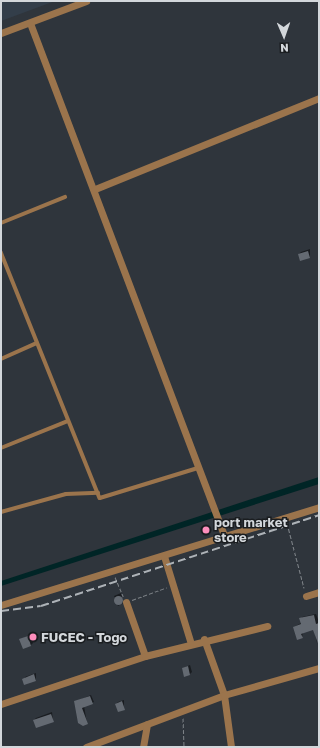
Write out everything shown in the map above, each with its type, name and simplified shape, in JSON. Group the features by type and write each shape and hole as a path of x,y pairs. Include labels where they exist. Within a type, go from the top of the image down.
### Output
{"street":[{"path":"1,33 86,1"},
{"path":"30,22 95,189 224,535"},
{"path":"95,189 319,98"},
{"path":"1,605 164,556 224,535 319,507"},
{"path":"164,556 171,585 191,644"},
{"path":"306,596 319,592"},
{"path":"126,602 145,656"},
{"path":"1,704 145,656 191,644 204,639 267,626"},
{"path":"204,639 224,695 232,747"},
{"path":"86,747 147,724 183,713 224,695 319,668"},
{"path":"143,747 147,724"}],"lane":[{"path":"1,222 65,197"},
{"path":"1,252 68,421 101,498 198,468"},
{"path":"1,359 37,343"},
{"path":"1,448 68,421"},
{"path":"1,512 66,494 98,493"}],"path":[{"path":"285,517 306,596"},
{"path":"113,571 126,602 171,585"},
{"path":"183,713 184,747"}],"shaded area":[{"path":"1,1 55,1 1,21"},
{"path":"319,477 319,484 1,586 1,581"}],"building":[{"path":"308,251 310,258 300,261 298,254"},
{"path":"118,595 123,600 118,605 113,600"},
{"path":"314,615 316,624 319,623 319,646 313,630 301,634 303,638 297,640 293,627 301,624 299,618"},
{"path":"28,636 31,646 23,649 19,639"},
{"path":"188,666 190,675 184,677 182,668"},
{"path":"34,674 36,681 24,685 22,679"},
{"path":"90,696 93,704 82,708 88,724 83,726 78,723 74,701"},
{"path":"122,701 125,710 118,712 115,704"},
{"path":"51,714 54,722 36,728 33,720"}],"railway":[{"path":"1,611 41,606 319,515"}],"place":[{"name":"port market store","path":"206,530"},
{"name":"FUCEC - Togo","path":"33,637"}]}
